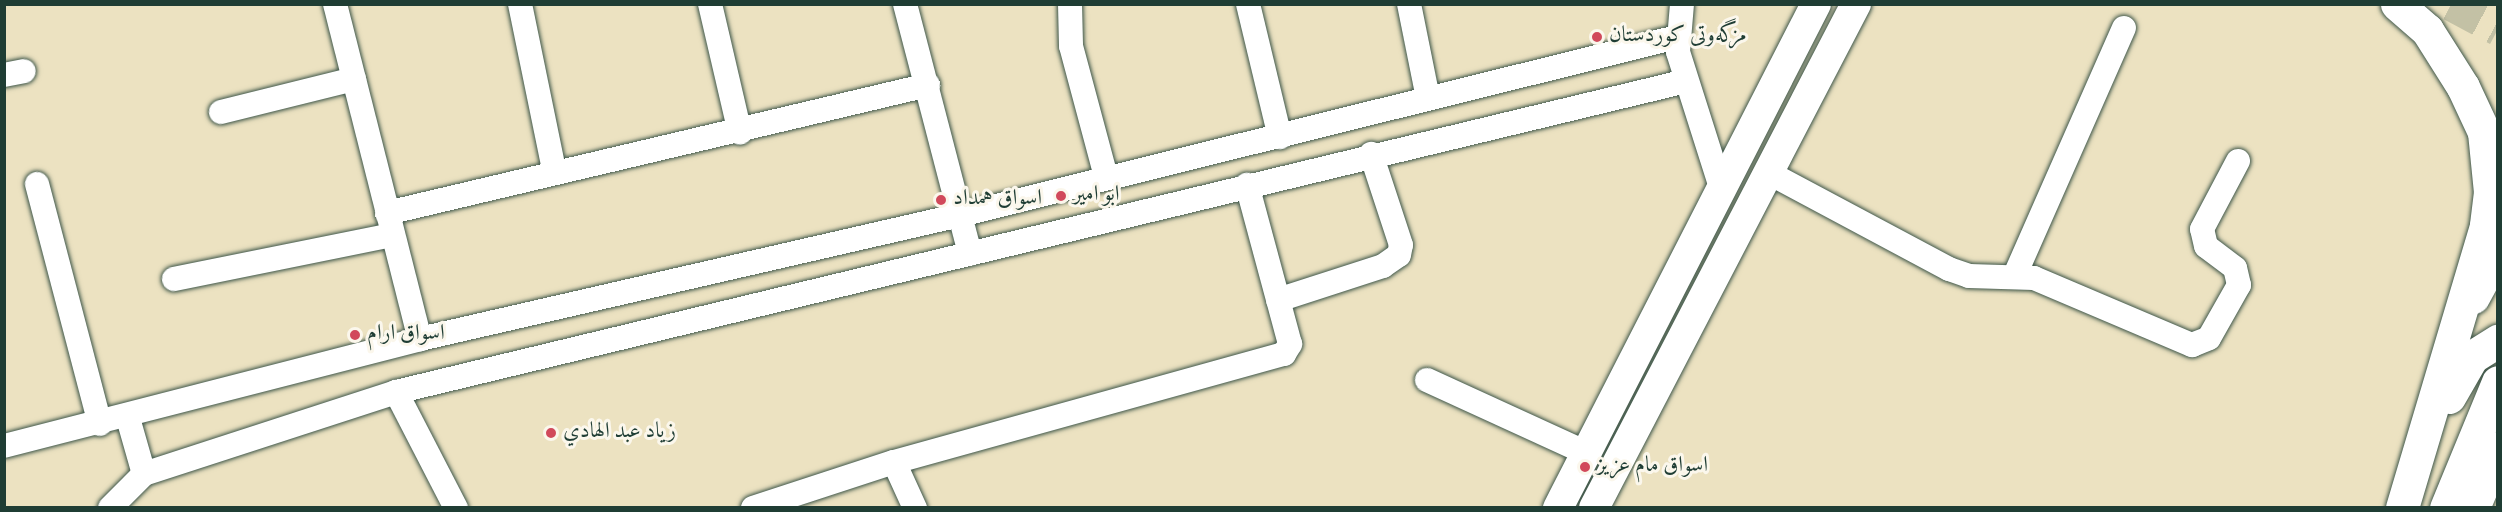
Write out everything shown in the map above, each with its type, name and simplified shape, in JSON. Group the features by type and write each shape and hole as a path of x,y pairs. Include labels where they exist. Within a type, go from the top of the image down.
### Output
{"main road":[{"path":"2397,4 2427,30 2452,66 2484,132 2489,162 2486,226 2402,507"},
{"path":"2456,327 2498,251"},
{"path":"2412,476 2464,369 2472,357 2498,341"},
{"path":"2446,507 2498,382"},
{"path":"2473,507 2498,448"}],"street":[{"path":"335,4 420,339"},
{"path":"519,4 554,170"},
{"path":"710,4 740,133"},
{"path":"905,4 928,85 970,254"},
{"path":"1070,4 1069,37 1106,177"},
{"path":"1248,4 1280,137"},
{"path":"1408,4 1428,98"},
{"path":"1682,4 1677,38 1686,81 1722,191"},
{"path":"1558,507 1584,452 1722,191 1815,8 1850,16 1771,174 1594,507"},
{"path":"2015,275 2124,28"},
{"path":"4,446 129,418 420,339 960,215 1106,177 1280,137 1428,98 1677,38"},
{"path":"221,112 354,79"},
{"path":"110,507 144,474 396,392 970,254 1371,154 1686,81"},
{"path":"174,279 390,224 554,170 740,133 928,85"},
{"path":"1278,300 1383,266 1399,255 1401,245 1371,154"},
{"path":"1771,174 1948,269 1969,276 2015,275 2034,278 2184,343 2202,344 2239,285 2235,268 2206,246 2202,229 2238,161"},
{"path":"37,184 100,424"},
{"path":"753,507 894,462 1277,357 1290,344 1247,185"},
{"path":"1427,380 1584,452"},
{"path":"396,392 456,507"},
{"path":"129,418 144,474"},
{"path":"894,462 915,507"}],"tunnel":[{"path":"2451,4 2498,29"}],"place":[{"name":"مزگەوتی کوردستان","path":"1597,37"},
{"name":"ابو امير","path":"1061,196"},
{"name":"اسواق همداد","path":"941,200"},
{"name":"اسواق ارام","path":"355,335"},
{"name":"زياد عبد الهادي","path":"551,433"},
{"name":"اسواق مام عزيز","path":"1585,467"}]}
